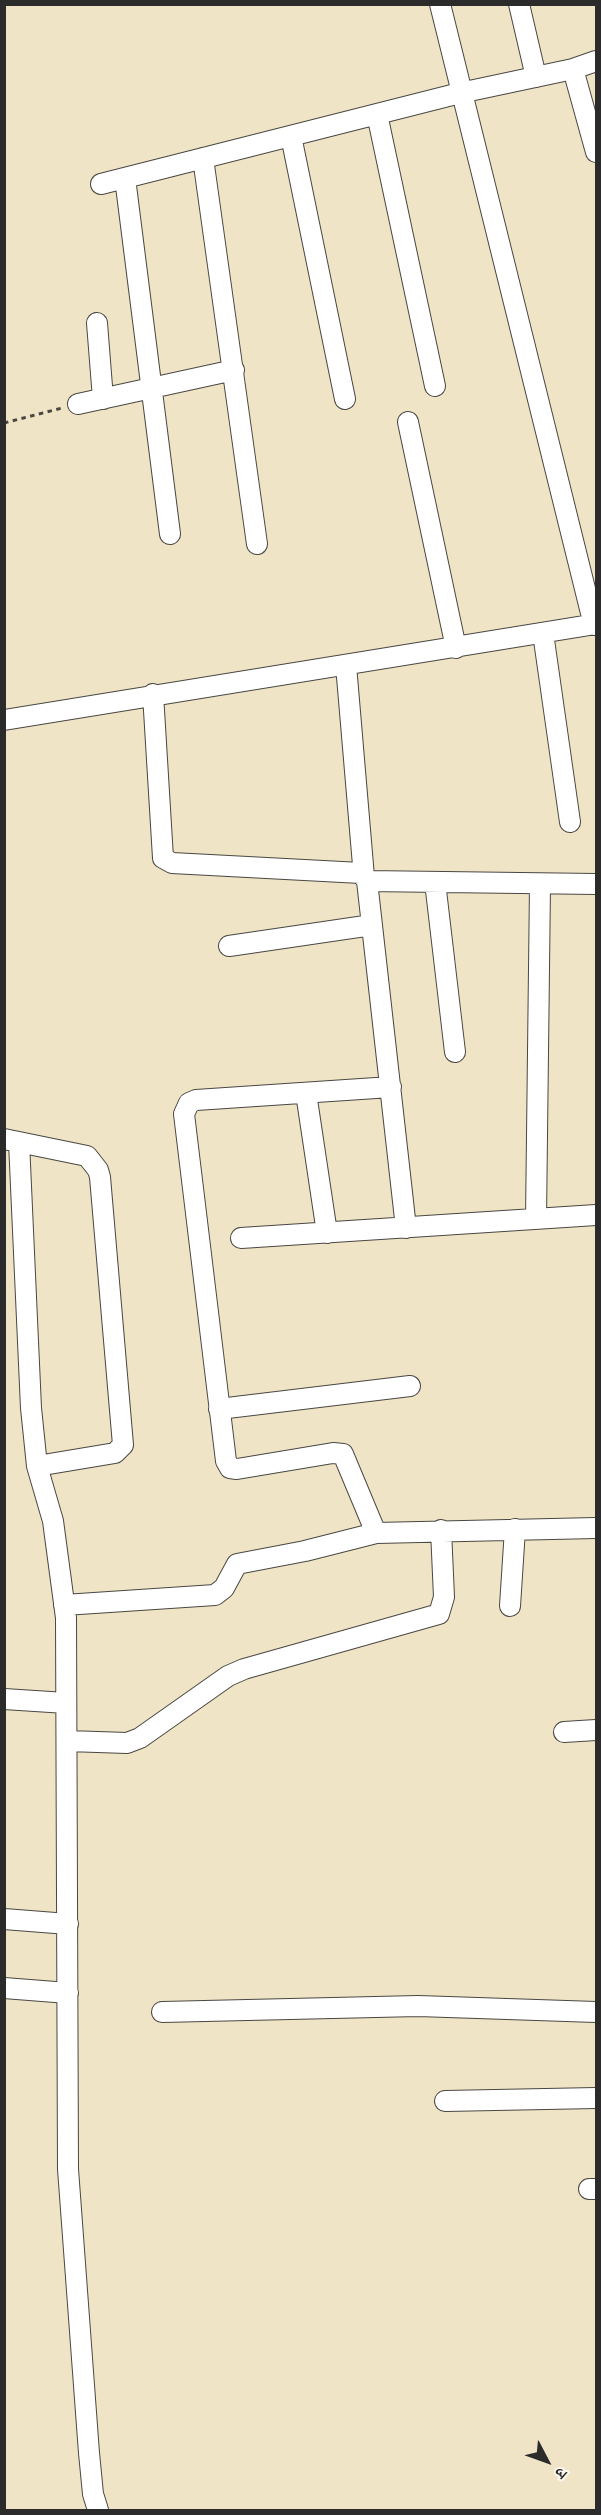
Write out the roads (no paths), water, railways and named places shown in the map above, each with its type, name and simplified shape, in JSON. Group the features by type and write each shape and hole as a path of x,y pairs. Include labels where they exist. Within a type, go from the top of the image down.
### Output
{"street":[{"path":"4,720 595,624 460,93 440,4"},
{"path":"519,4 536,77"},
{"path":"101,184 460,93 573,69 597,61"},
{"path":"573,69 597,152"},
{"path":"377,114 435,386"},
{"path":"291,136 345,399"},
{"path":"203,158 257,544"},
{"path":"125,178 170,534"},
{"path":"97,323 103,399"},
{"path":"78,404 234,370"},
{"path":"408,422 456,648"},
{"path":"543,633 570,822"},
{"path":"346,665 366,879 406,1227"},
{"path":"153,694 163,858 172,863 352,872 361,873 366,879 540,885 597,884"},
{"path":"435,882 455,1052"},
{"path":"536,1219 540,885"},
{"path":"229,946 372,926"},
{"path":"376,1533 343,1454 333,1453 230,1468 224,1452 184,1108 196,1100 391,1087"},
{"path":"306,1093 327,1233"},
{"path":"37,1466 115,1453 120,1450 124,1439 98,1170 87,1156 12,1141 37,1466 53,1521 64,1605 68,1741 68,2169 89,2453 93,2494 98,2511"},
{"path":"241,1238 597,1215"},
{"path":"219,1409 410,1386"},
{"path":"64,1605 215,1595 224,1588 237,1564 376,1533 597,1527"},
{"path":"510,1606 515,1528"},
{"path":"68,1741 127,1743 140,1738 228,1676 244,1669 440,1614 444,1597 441,1530"},
{"path":"4,1700 66,1703"},
{"path":"564,1732 597,1731"},
{"path":"4,1919 68,1924"},
{"path":"4,1988 68,1993"},
{"path":"162,2012 418,2006 597,2012"},
{"path":"445,2101 597,2098"}]}
